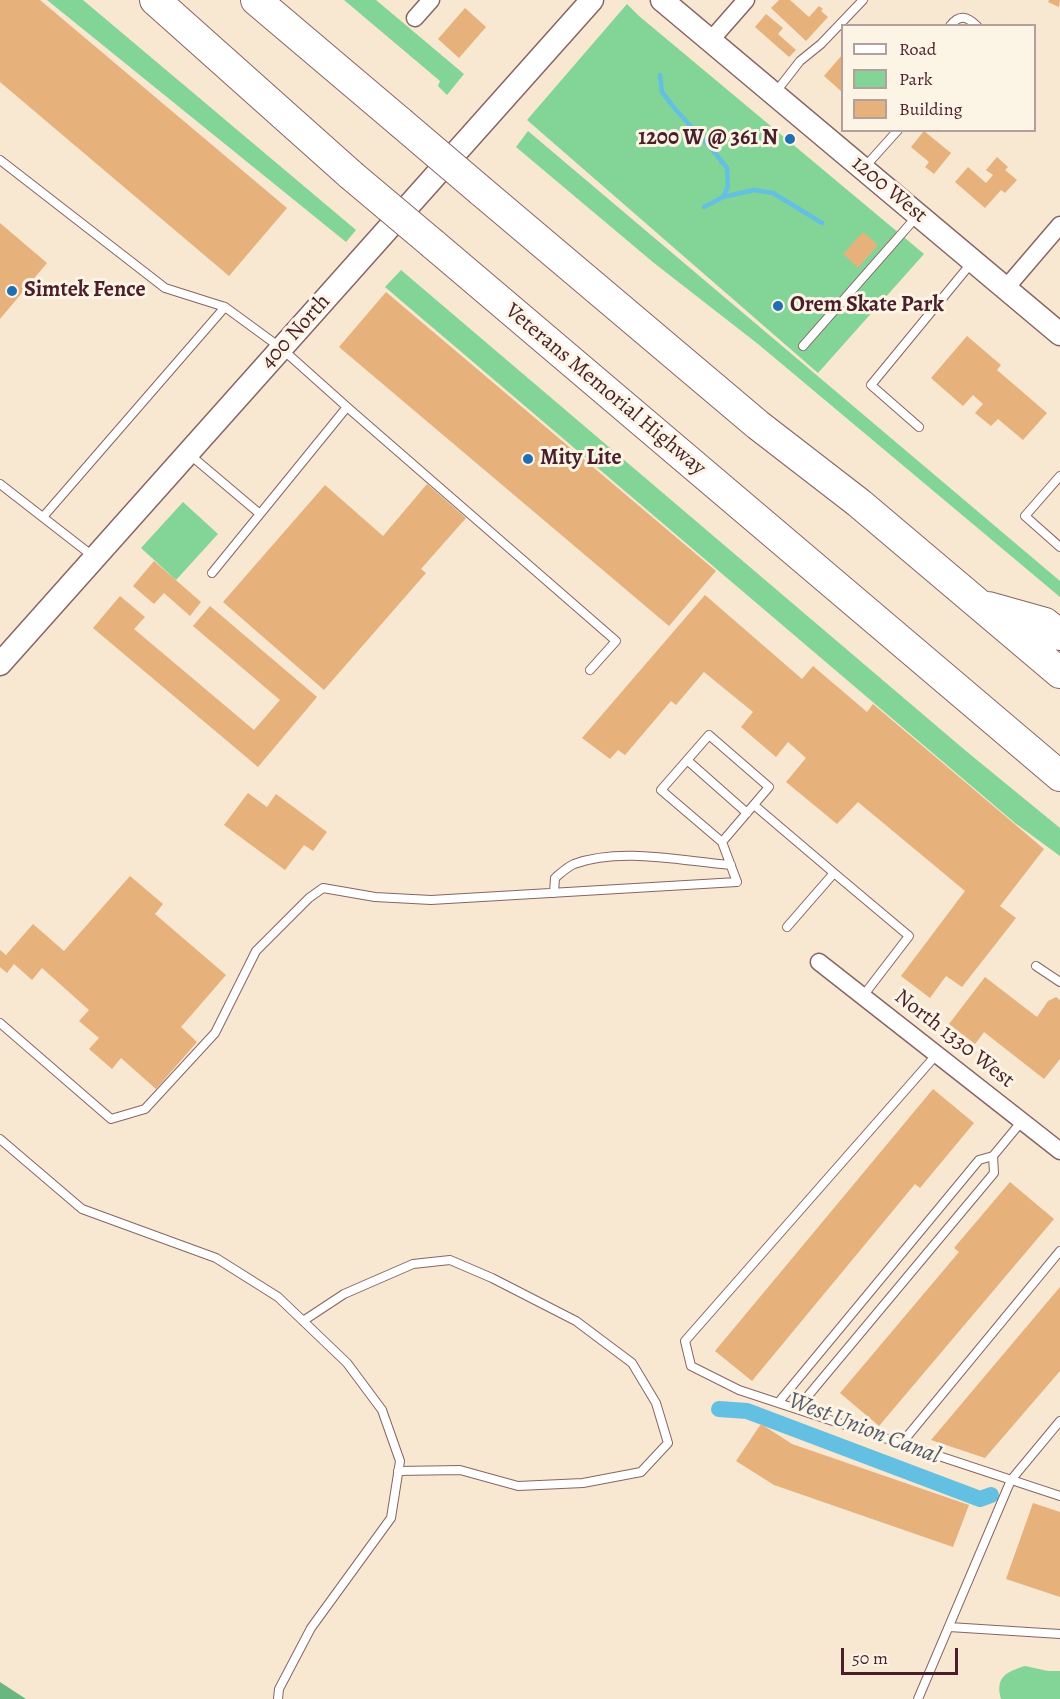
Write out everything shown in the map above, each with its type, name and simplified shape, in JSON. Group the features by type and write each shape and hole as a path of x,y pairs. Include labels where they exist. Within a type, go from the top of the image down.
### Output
{"highway":[{"name":"Veterans Memorial Highway","path":"155,0 351,175 1060,776"},
{"path":"256,0 758,425 859,503 1060,674"},
{"path":"980,605 1045,623 1060,635"}],"main road":[{"name":"400 North","path":"0,664 592,0"},
{"name":"1200 West","path":"663,0 1060,334"}],"street":[{"path":"416,18 431,0"},
{"path":"710,41 746,0"},
{"path":"1006,288 1060,225"},
{"name":"North 1330 West","path":"819,962 1060,1151"}],"lane":[{"path":"774,95 800,61 821,44 863,0"},
{"path":"952,24 962,16 969,18 975,24"},
{"path":"863,169 896,132"},
{"path":"0,160 165,288 225,307 281,348 616,641 590,670"},
{"path":"803,346 918,215"},
{"path":"919,427 871,385 973,261"},
{"path":"42,517 225,307"},
{"path":"212,573 347,407"},
{"path":"188,453 260,514"},
{"path":"1060,476 1024,516 1060,547"},
{"path":"0,484 95,558"},
{"path":"0,1023 111,1119 145,1109 215,1033 256,951 309,898 323,888 375,897 430,900 736,882 722,842 661,790 709,735 769,787 722,842"},
{"path":"687,760 747,813"},
{"path":"753,805 909,936 863,996"},
{"path":"555,893 555,878 571,865 606,856 730,865"},
{"path":"787,927 834,873"},
{"path":"1036,966 1060,982"},
{"path":"937,1054 685,1341 691,1366 739,1390 1060,1496"},
{"path":"777,1403 979,1160 993,1156 1022,1121"},
{"path":"0,1139 82,1209 216,1258 278,1297 347,1362 382,1410 400,1461 391,1518 311,1628 279,1689 278,1699"},
{"path":"797,1409 994,1173 993,1156"},
{"path":"901,1444 1060,1251"},
{"path":"303,1321 344,1294 413,1264 450,1260 492,1278 576,1322 632,1363 656,1403 668,1443 641,1472 583,1483 518,1486 459,1470 398,1471"},
{"path":"918,1699 1011,1480 1059,1425"},
{"path":"948,1628 1060,1634"}],"green space":[{"path":"47,0 83,0 356,230 346,242"},
{"path":"344,0 376,0 464,74 447,95 438,86 440,81"},
{"path":"627,4 924,254 818,373 527,120"},
{"path":"528,131 1060,581 1060,597 758,344 654,263 516,147"},
{"path":"401,270 966,751 1060,828 1060,856 1015,823 385,287"},
{"path":"183,502 218,534 176,580 141,548"},
{"path":"1025,1666 1060,1671 1060,1699 1001,1699 1001,1680 1007,1673"},
{"path":"0,1682 26,1699 0,1699"}],"building":[{"path":"0,0 40,0 287,208 229,276 0,82"},
{"path":"779,0 790,0 809,17 819,6 828,17 806,41 771,8"},
{"path":"1049,0 1060,0 1059,7 1048,2"},
{"path":"465,8 486,27 459,58 438,39"},
{"path":"766,14 783,28 778,34 796,50 789,57 755,27"},
{"path":"841,56 841,91 824,76"},
{"path":"925,132 951,153 934,174 925,167 929,162 911,147"},
{"path":"997,157 1008,167 1005,170 1017,180 1005,193 1001,190 985,208 955,182 968,167 986,183 993,175 986,170"},
{"name":"Simtek Fence","path":"0,223 47,263 0,319"},
{"path":"863,232 878,245 858,268 843,254"},
{"name":"Mity Lite","path":"386,292 716,571 669,626 339,347"},
{"path":"967,336 1001,365 997,370 1047,413 1023,440 998,419 991,426 975,413 983,404 973,395 963,406 931,378"},
{"path":"427,484 466,518 421,569 426,573 324,690 223,602 325,485 383,536"},
{"path":"154,561 201,602 190,616 164,593 154,604 133,586"},
{"path":"705,595 802,679 813,666 867,712 873,704 1044,849 1000,906 1016,918 962,987 946,976 930,998 901,976 965,891 858,802 837,824 786,782 806,758 788,742 776,757 741,727 753,712 704,672 676,705 671,701 625,755 618,750 610,759 582,738"},
{"path":"120,596 145,617 134,629 254,730 280,700 193,626 210,606 317,697 258,767 93,628"},
{"path":"248,793 267,807 276,794 327,832 313,851 304,845 285,870 224,825"},
{"path":"130,876 163,904 155,914 226,975 181,1027 197,1042 156,1089 121,1058 112,1069 89,1049 99,1038 79,1021 89,1010 42,968 32,980 14,964 7,973 0,967 0,950 6,955 33,924 64,951"},
{"path":"985,977 1037,1017 1048,1001 1056,997 1060,1000 1060,1059 1044,1079 984,1032 975,1044 949,1024"},
{"path":"933,1089 974,1123 920,1188 915,1184 752,1381 715,1351"},
{"path":"1010,1182 1054,1219 879,1426 840,1393 959,1252 954,1248"},
{"path":"1060,1287 1060,1371 985,1458 931,1440"},
{"path":"761,1424 792,1444 969,1505 953,1547 774,1485 736,1461"},
{"path":"1033,1503 1060,1512 1060,1597 1006,1579"}],"waterway":[{"path":"660,75 662,92 727,168 728,186 723,197 704,207"},
{"path":"723,197 754,190 773,193 822,223"},
{"name":"West Union Canal","path":"719,1409 747,1411 980,1499 991,1495"}],"place":[{"name":"1200 W @ 361 N","path":"790,139"},
{"name":"Simtek Fence","path":"12,291"},
{"name":"Orem Skate Park","path":"778,306"},
{"name":"Mity Lite","path":"528,459"}]}
